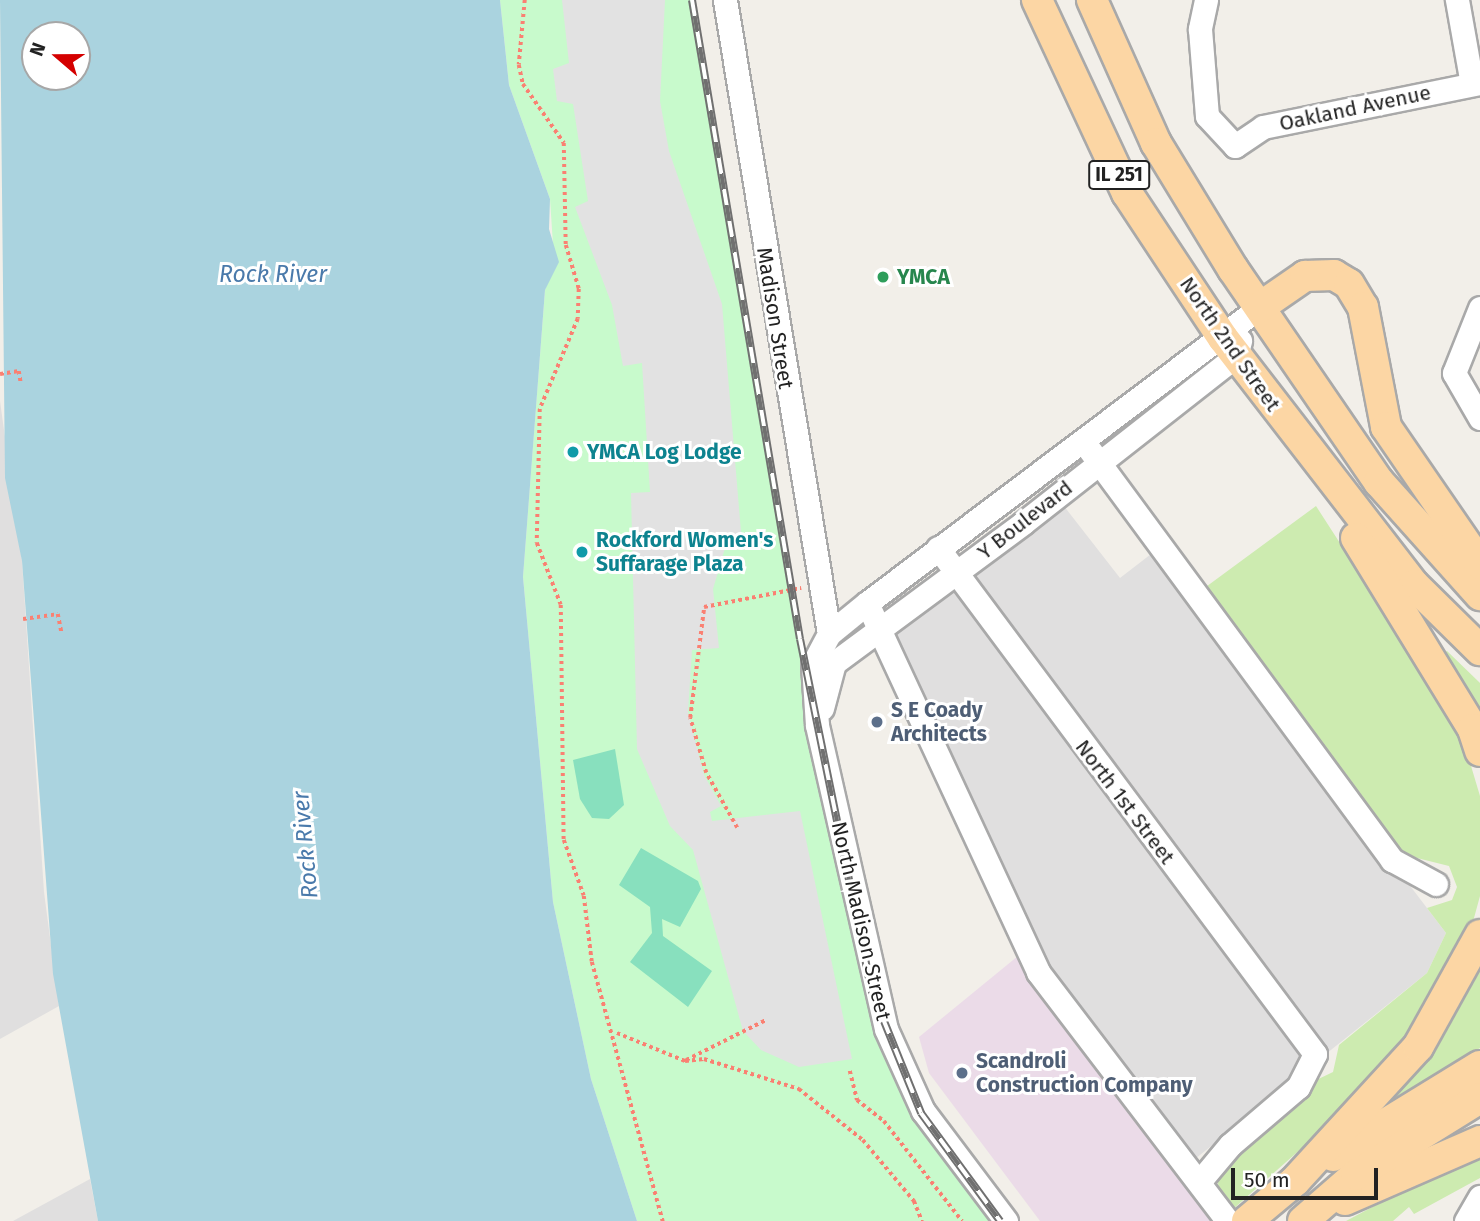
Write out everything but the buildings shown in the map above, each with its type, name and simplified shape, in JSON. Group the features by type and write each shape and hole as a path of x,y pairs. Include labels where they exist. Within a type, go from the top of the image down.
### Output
{"main road":[{"name":"North 2nd Street","path":"1037,0 1127,194 1240,331 1480,595"},
{"name":"North 2nd Street","path":"1092,0 1156,143 1233,269 1240,331 1265,396 1415,585 1480,650"},
{"path":"1240,331 1305,275 1334,275 1349,284 1363,307 1386,427 1480,564"},
{"path":"1240,331 1296,336 1443,529 1480,564"},
{"path":"1265,396 1395,598 1473,729 1480,751"},
{"path":"1247,1221 1295,1181 1418,1047 1480,935"},
{"path":"1295,1181 1480,1066"},
{"path":"1308,1217 1356,1175 1480,1098"},
{"path":"1308,1217 1480,1141"}],"street":[{"name":"Madison Street","path":"724,0 817,586 829,634"},
{"name":"Oakland Avenue","path":"1206,0 1200,29 1208,116 1235,146 1264,127 1476,83"},
{"path":"1457,0 1476,83"},
{"path":"1480,308 1454,373 1480,418"},
{"name":"Y Boulevard","path":"829,634 938,548 1240,331"},
{"name":"Y Boulevard","path":"817,725 834,663 957,574 1097,463 1240,331"},
{"path":"1085,442 1097,463 1392,860 1436,884"},
{"name":"North 1st Street","path":"938,548 1315,1054 1298,1087 1238,1137 1199,1182"},
{"path":"867,603 1038,972 1228,1221"},
{"name":"North Madison Street","path":"829,634 813,664 817,725 886,1029 923,1111 1006,1221"},
{"path":"1466,1221 1480,1197"}],"path":[{"path":"525,0 519,65 523,84 564,143 566,245 579,289 578,319 540,409 537,543 561,605 565,840 584,896 592,962 615,1033 625,1094 663,1221"},
{"path":"0,374 19,371 21,383"},
{"path":"737,828 705,774 690,718 704,607 817,586"},
{"path":"23,619 58,614 62,634"},
{"path":"685,1061 766,1020"},
{"path":"615,1033 685,1061 704,1059 799,1089 863,1140 914,1201 922,1221"},
{"path":"850,1071 857,1100 884,1121 962,1221"}],"shaded area":[{"path":"562,0 665,0 660,101 669,151 722,304 742,544 725,548 713,589 719,648 692,650 688,712 704,775 721,806 710,812 712,821 800,811 852,1059 799,1067 761,1050 743,1031 693,850 670,826 637,749 631,493 650,492 642,363 623,366 612,305 575,207 588,201 573,104 557,101 553,69 569,63"},
{"path":"0,401 22,561 44,892 59,1006 0,1039"},
{"path":"1060,501 1120,578 1155,551 1446,933 1427,973 1190,1163 1042,969 890,630"},
{"path":"1018,956 1218,1221 1040,1221 929,1073 919,1037"},
{"path":"90,1179 98,1221 13,1221"}],"green space":[{"path":"500,0 692,0 800,639 883,1031 1000,1221 637,1221 591,1079 553,902 523,577 545,290 554,260 550,199 509,85"},
{"path":"1316,506 1460,729 1480,796 1480,896 1468,940 1434,1005 1346,1109 1232,1210 1219,1193 1217,1173 1308,1084 1333,1072 1339,1045 1427,973 1446,933 1427,908 1452,900 1457,887 1449,866 1393,852 1199,592"},
{"path":"1447,651 1480,683 1480,729 1442,654"},
{"path":"615,749 624,805 609,819 592,818 580,799 573,760"},
{"path":"641,848 698,881 701,889 680,927 662,919 663,936 712,971 688,1007 630,962 652,933 650,907 619,885"},
{"path":"1480,963 1480,1048 1358,1123"},
{"path":"1480,1150 1480,1178 1414,1214 1409,1207 1393,1221 1346,1221"}],"water":[{"name":"Rock River","path":"0,0 500,0 509,85 550,199 549,229 559,262 545,290 523,577 553,902 591,1079 637,1221 98,1221 53,974 22,561 5,478"}],"railway":[{"path":"692,0 800,639 871,989 921,1113 1000,1221"}],"place":[{"name":"YMCA","path":"883,277"},
{"name":"YMCA Log Lodge","path":"573,452"},
{"name":"Rockford Women's Suffarage Plaza","path":"582,552"},
{"name":"S E Coady Architects","path":"877,722"},
{"name":"Scandroli Construction Company","path":"962,1073"}]}
